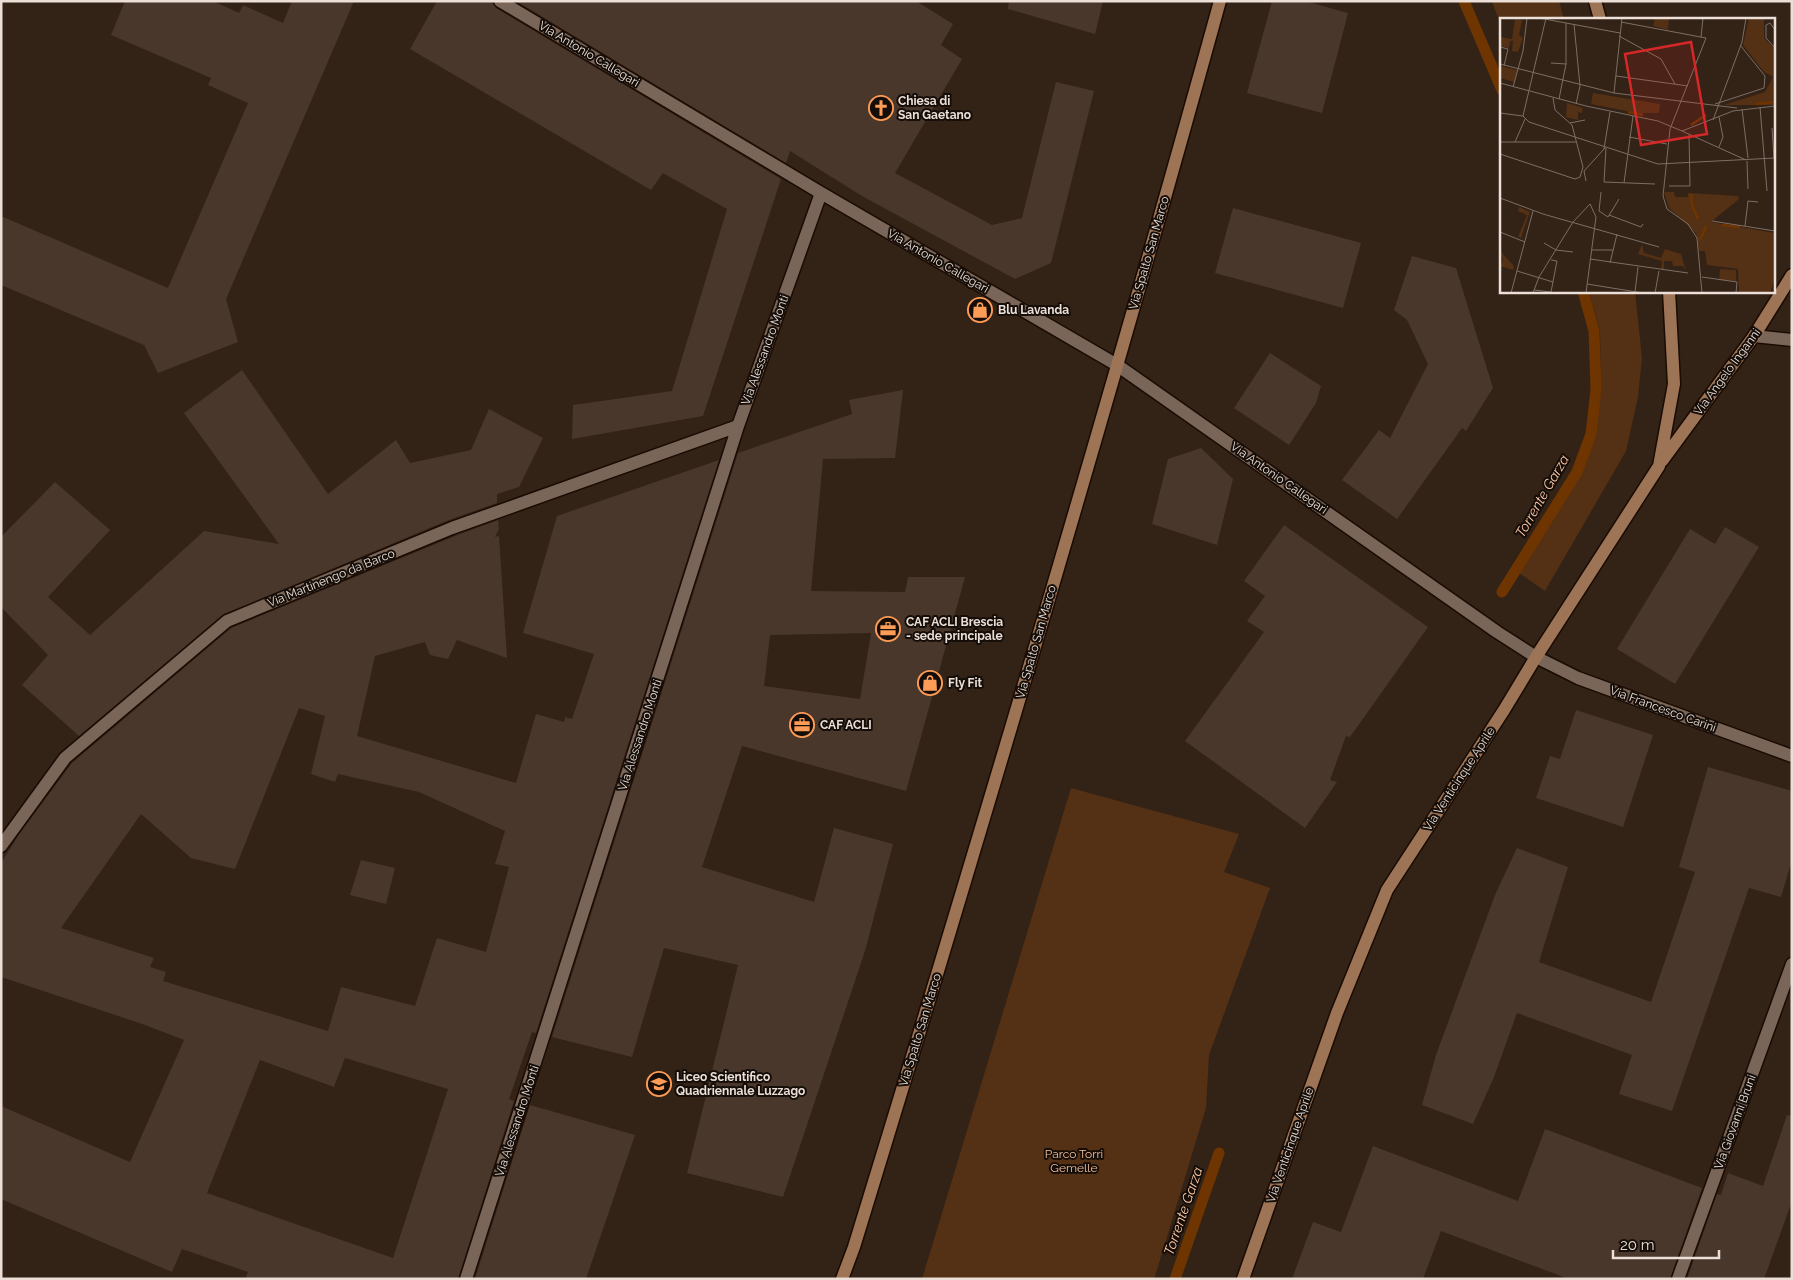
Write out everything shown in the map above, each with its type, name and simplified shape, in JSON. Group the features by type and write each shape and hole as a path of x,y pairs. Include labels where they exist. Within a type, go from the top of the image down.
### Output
{"main road":[{"name":"Via Spalto San Marco","path":"842,1279 857,1237 974,856 1220,1"},
{"path":"1595,1 1600,18"},
{"name":"Via Angelo Inganni","path":"1659,466 1754,336 1792,275"},
{"name":"Via Venticinque Aprile","path":"1243,1279 1337,1013 1387,890 1659,466 1674,384 1669,292"}],"street":[{"name":"Via Antonio Callegari","path":"500,1 821,194 1117,364 1497,632 1536,657"},
{"name":"Via Alessandro Monti","path":"466,1279 738,426 821,194"},
{"path":"1754,336 1792,340"},
{"name":"Via Martinengo da Barco","path":"1,846 65,758 227,621 452,528 738,426"},
{"name":"Via Francesco Carini","path":"1536,657 1578,678 1792,756"},
{"name":"Via Giovanni Bruni","path":"1678,1279 1792,964"}],"green space":[{"path":"1492,1 1559,1 1564,18 1500,18 1500,23"},
{"path":"1589,292 1635,292 1642,358 1638,397 1626,451 1545,591 1519,573 1580,476 1596,435 1601,388 1600,331"},
{"name":"Parco Torri Gemelle","path":"1071,788 1239,834 1224,872 1270,888 1209,1055 1206,1108 1157,1270 1154,1279 922,1279"}],"building":[{"path":"125,1 213,1 239,13 243,5 283,23 292,1 354,1 226,299 238,342 158,373 144,345 1,285 1,216 168,288 248,103 208,85 211,78 111,35"},
{"path":"437,1 492,1 496,8 781,179 703,416 572,439 573,405 672,391 727,209 663,173 651,190 410,49"},
{"path":"516,1 916,1 953,24 941,45 962,59 895,173 992,225 1022,218 1056,82 1094,91 1051,263 1015,279 862,196 790,151 786,163"},
{"path":"1009,1 1103,1 1095,34 1008,9"},
{"path":"1272,1 1305,1 1348,13 1322,113 1247,93"},
{"path":"1233,208 1361,243 1343,308 1215,273"},
{"path":"1412,256 1456,268 1493,388 1466,431 1462,428 1397,519 1342,480 1379,430 1390,438 1428,364 1407,320 1394,310"},
{"path":"1270,353 1321,386 1316,403 1289,445 1234,408"},
{"path":"242,370 328,494 396,440 410,463 471,450 489,409 543,438 519,487 497,494 497,503 449,520 224,614 79,736 22,685 48,655 1,607 1,537 55,482 110,530 48,597 90,635 204,531 279,544 184,413"},
{"path":"903,390 895,458 823,459 811,591 905,592 908,577 965,577 906,791 742,746 702,867 814,902 834,828 893,844 865,951 783,1197 687,1173 738,965 664,948 632,1057 552,1037 738,453 852,414 849,400","holes":["871,633 860,699 764,686 770,635"]},
{"path":"1201,448 1233,479 1217,545 1152,524 1168,459"},
{"path":"719,460 536,1033 532,1032 509,1099 514,1101 458,1279 245,1279 248,1272 182,1249 172,1272 1,1199 1,1106 130,1162 184,1040 1,977 1,863 20,833 72,763 231,628 498,520 499,529 495,537 499,536 507,658 457,640 448,659 430,655 425,642 375,656 357,736 516,783 536,714 564,722 565,717 572,719 594,654 523,633 557,516","holes":["299,708 325,716 311,774 335,782 338,774 419,792 505,831 495,864 509,867 486,952 437,938 415,1006 341,987 328,1031 163,981 166,972 150,967 154,958 61,928 141,814 191,858 235,869","345,1058 448,1089 393,1258 207,1193 260,1060 334,1087"]},
{"path":"1284,525 1428,627 1350,737 1346,736 1330,780 1337,782 1305,828 1185,741 1264,632 1247,621 1265,596 1244,581"},
{"path":"1725,527 1759,547 1675,684 1617,649 1690,529 1715,544"},
{"path":"1576,710 1653,735 1623,827 1536,798 1550,756 1560,759"},
{"path":"1708,767 1792,791 1792,860 1781,897 1749,888 1672,1111 1619,1094 1632,1055 1517,1013 1494,1077 1473,1124 1422,1105 1436,1055 1495,895 1517,848 1568,867 1539,962 1651,1002 1695,872 1679,867"},
{"path":"361,860 395,868 386,904 350,895"},
{"path":"530,1105 635,1135 586,1279 475,1279"},
{"path":"1787,1115 1792,1116 1792,1201 1764,1279 1687,1279 1717,1194 1721,1195 1728,1173 1763,1186"},
{"path":"1545,1129 1702,1188 1670,1279 1569,1279 1441,1231 1423,1279 1292,1279 1313,1222 1341,1232 1373,1146 1518,1201"}],"waterway":[{"name":"Torrente Garza","path":"1464,1 1500,85"},
{"name":"Torrente Garza","path":"1502,592 1577,472 1591,434 1596,389 1594,331 1583,292"},
{"name":"Torrente Garza","path":"1175,1279 1219,1153"}],"place":[{"name":"Chiesa di San Gaetano","path":"881,108"},
{"name":"Blu Lavanda","path":"980,310"},
{"name":"CAF ACLI Brescia - sede principale","path":"888,629"},
{"name":"Fly Fit","path":"930,683"},
{"name":"CAF ACLI","path":"802,725"},
{"name":"Liceo Scientifico Quadriennale Luzzago","path":"659,1084"}]}
